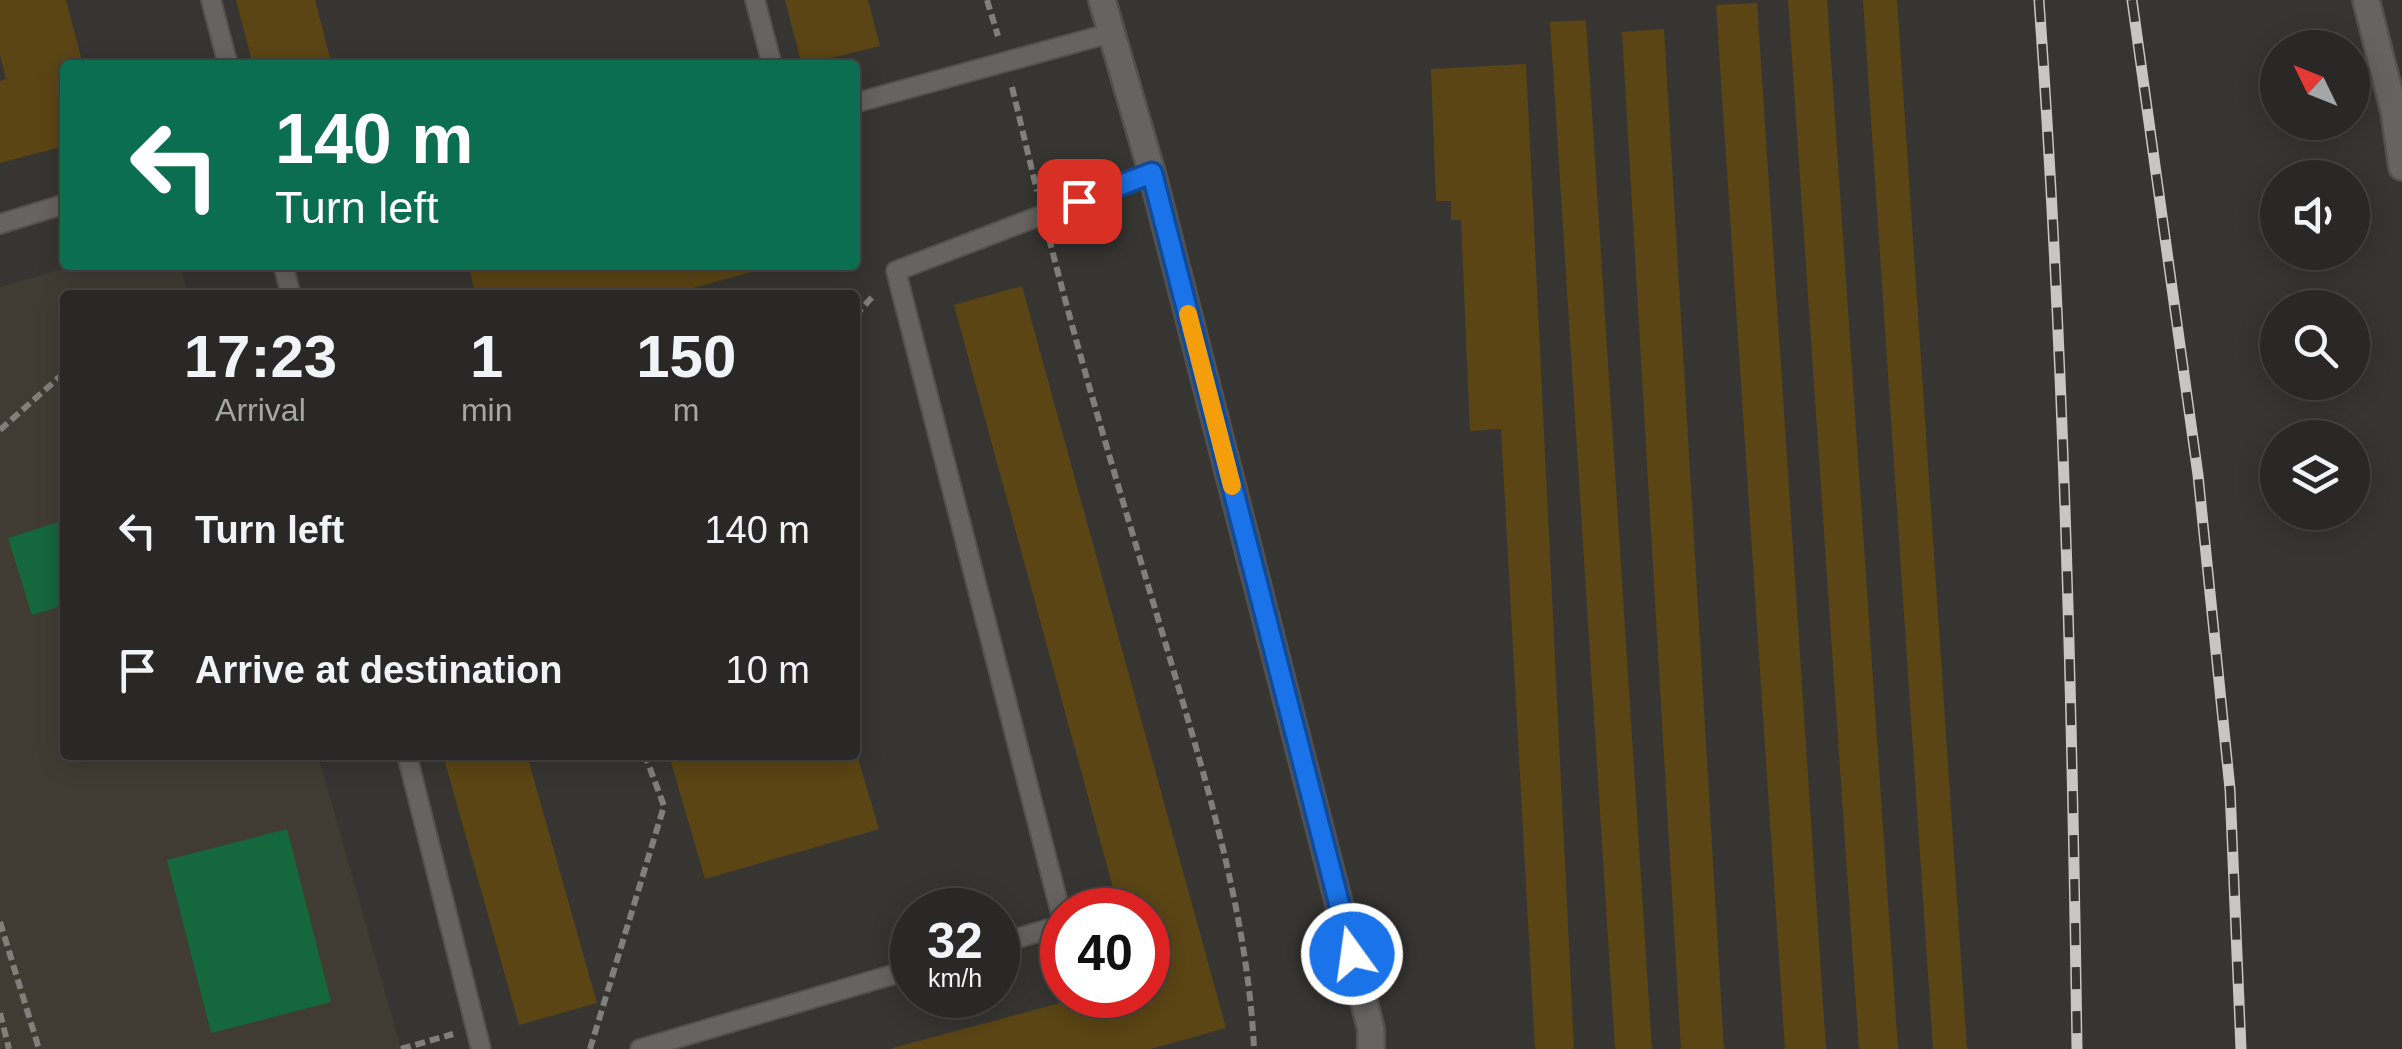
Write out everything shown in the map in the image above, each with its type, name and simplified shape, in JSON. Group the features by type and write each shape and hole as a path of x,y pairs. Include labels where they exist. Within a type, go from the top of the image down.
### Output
{"street":[{"path":"1102,0 1152,173 1366,1010 1371,1049"},
{"path":"2366,0 2394,111 2402,167"}],"lane":[{"path":"211,0 227,60"},
{"path":"756,0 771,60"},
{"path":"860,102 1111,33"},
{"path":"1053,888 896,272 1152,173"},
{"path":"0,224 60,206"},
{"path":"408,760 482,1049"},
{"path":"640,1049 890,975"}],"path":[{"path":"987,0 1074,338 1213,804 1252,1000 1254,1049"},
{"path":"0,430 60,376"},
{"path":"590,1049 664,806 647,760"},
{"path":"0,922 38,1045 30,1049"},
{"path":"0,1013 9,1049"},
{"path":"401,1049 476,1027"}],"shaded area":[{"path":"60,270 181,270 187,290 60,290 60,760 319,760 401,1049 0,1049 0,287"}],"green space":[{"path":"60,522 60,607 32,615 8,538"},
{"path":"287,829 331,1002 211,1033 167,860"}],"building":[{"path":"0,0 66,0 82,60 60,60 60,147 0,163 0,81 6,79 0,55"},
{"path":"236,0 315,0 331,60 252,60"},
{"path":"785,0 868,0 880,46 823,60 801,60"},
{"path":"1788,0 1827,0 1898,1049 1859,1049"},
{"path":"1863,0 1897,0 1967,1049 1933,1049"},
{"path":"1757,3 1826,1049 1785,1049 1716,5"},
{"path":"1586,20 1652,1049 1615,1049 1550,22"},
{"path":"1664,29 1724,1049 1681,1049 1622,32"},
{"path":"1526,64 1574,1049 1535,1049 1501,429 1470,431 1461,220 1451,220 1451,201 1436,201 1431,69"},
{"path":"470,270 759,270 686,290 474,290"},
{"path":"1022,286 1226,1028 1151,1049 889,1049 1004,1018 1020,1018 1020,1014 1040,1008 1040,1018 1170,1018 1170,888 1113,888 954,305"},
{"path":"444,760 528,760 597,1003 519,1025"},
{"path":"670,760 859,760 879,829 705,879"}],"railway":[{"path":"2039,0 2066,524 2077,1049"},
{"path":"2132,0 2198,475 2230,789 2241,1049"}],"slow traffic":[{"path":"1188,314 1232,486"}],"route":[{"path":"1079,201 1152,173 1352,954"}]}
